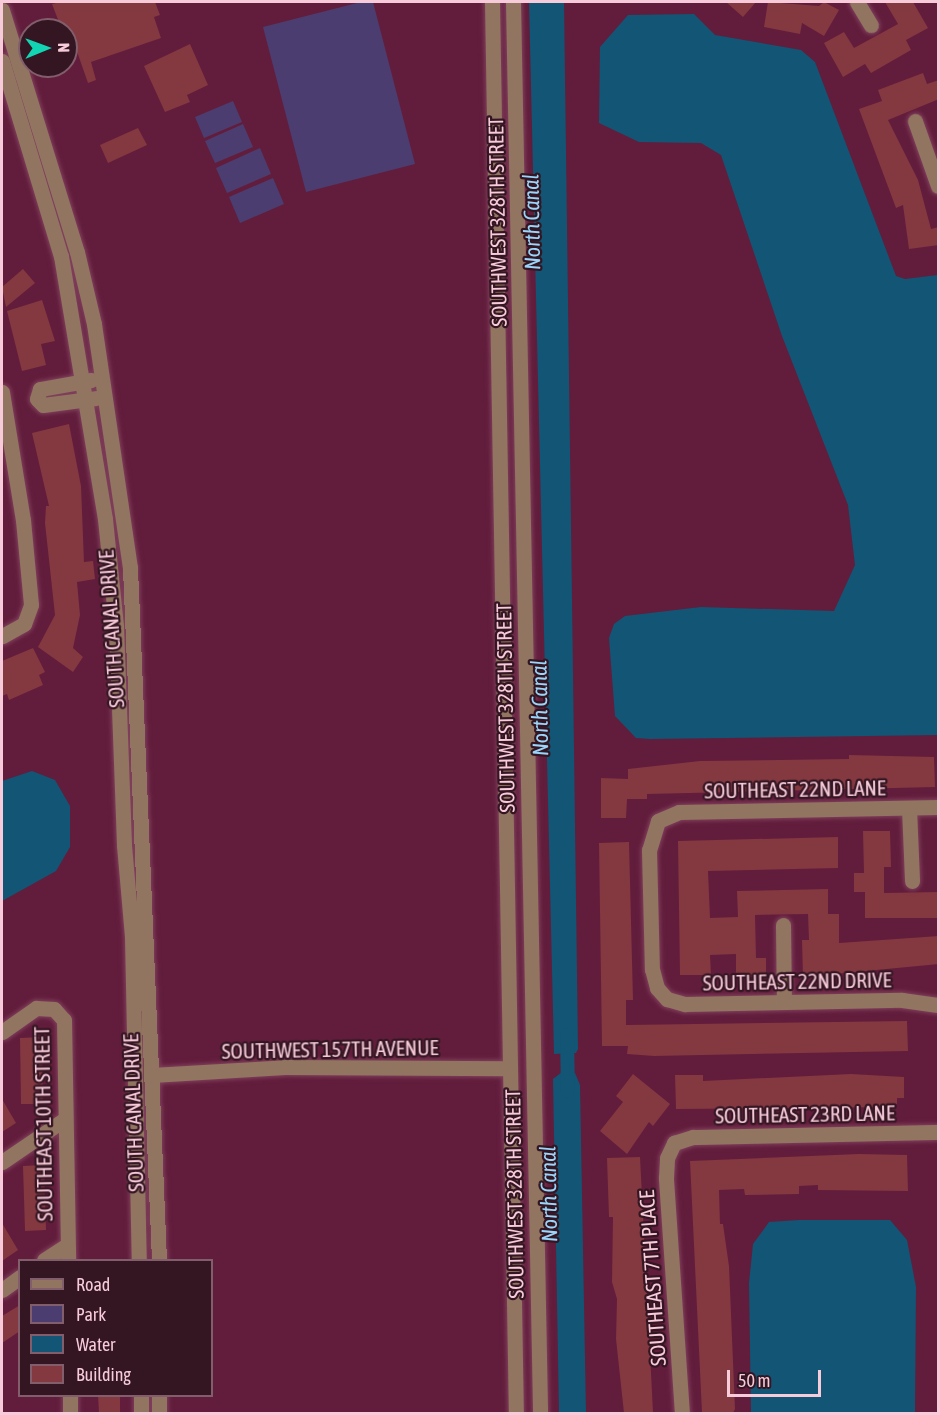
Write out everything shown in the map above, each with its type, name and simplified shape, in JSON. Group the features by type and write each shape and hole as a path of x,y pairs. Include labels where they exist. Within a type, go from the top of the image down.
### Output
{"street":[{"name":"SOUTHWEST 328TH STREET","path":"492,2 516,1413"},
{"name":"SOUTHWEST 328TH STREET","path":"513,2 540,1413"},
{"path":"856,2 871,25"},
{"name":"SOUTH CANAL DRIVE","path":"2,10 73,234 102,378 130,568 159,1259"},
{"name":"SOUTH CANAL DRIVE","path":"2,61 55,229 87,400 105,519 116,626 124,845 133,971 139,1259"},
{"path":"915,121 939,186"},
{"path":"102,378 40,389 37,399 43,405 105,397"},
{"path":"2,392 23,520 31,605 28,618 14,632 2,636"},
{"name":"SOUTHEAST 22ND LANE","path":"660,993 653,976 651,951 649,850 655,825 667,815 687,812 939,807"},
{"path":"909,808 912,881"},
{"path":"783,925 784,1002"},
{"name":"SOUTHEAST 22ND DRIVE","path":"660,993 686,1004 903,1000 939,1005"},
{"name":"SOUTHEAST 10TH STREET","path":"2,1032 36,1008 54,1009 64,1020 68,1253"},
{"name":"SOUTHWEST 157TH AVENUE","path":"152,1075 285,1067 509,1068"},
{"path":"2,1162 65,1119"},
{"name":"SOUTHEAST 23RD LANE","path":"674,1143 693,1137 939,1132"},
{"name":"SOUTHEAST 7TH PLACE","path":"674,1143 667,1158 666,1178 682,1413"},
{"path":"47,1259 68,1253"},
{"path":"2,1290 18,1279"},
{"path":"70,1397 70,1413"},
{"path":"141,1397 141,1413"},
{"path":"159,1397 159,1413"}],"green space":[{"path":"361,2 373,2 415,164 306,192 263,27"},
{"path":"233,101 242,122 204,138 195,117"},
{"path":"243,124 253,147 215,163 205,141"},
{"path":"260,148 271,174 227,193 216,168"},
{"path":"273,178 284,204 240,223 229,197"}],"water":[{"name":"North Canal","path":"529,2 564,2 578,1049 576,1053 554,1054"},
{"path":"694,14 715,35 801,50 815,62 896,276 905,279 938,275 938,735 650,739 636,738 615,716 609,638 614,624 625,616 701,607 834,611 855,565 848,505 782,336 721,155 701,143 639,142 599,123 600,47 628,15"},
{"path":"32,771 55,780 70,806 70,847 56,871 2,901 2,781"},
{"name":"North Canal","path":"562,1072 575,1073 580,1085 586,1413 559,1413 553,1079"},
{"path":"890,1220 907,1240 916,1287 915,1413 751,1413 749,1283 753,1244 769,1222"}],"building":[{"path":"60,2 155,2 160,15 154,17 161,38 91,62 96,80 88,83 78,54 78,18 57,18 52,4"},
{"path":"726,2 756,2 743,17"},
{"path":"768,2 819,6 824,2 839,10 824,36 802,23 800,34 764,27"},
{"path":"885,2 913,2 928,28 906,40 911,50 871,73 865,64 843,77 824,43 844,32 854,48 898,24"},
{"path":"190,44 208,85 187,95 190,102 165,112 144,66"},
{"path":"923,73 927,84 939,80 939,99 888,120 918,180 931,229 939,227 939,245 909,249 903,205 896,208 859,109 882,101 878,90"},
{"path":"138,128 147,145 108,163 100,145"},
{"path":"23,269 35,283 6,307 2,287"},
{"path":"42,300 55,341 41,344 46,365 22,371 7,311"},
{"path":"69,424 81,486 84,562 93,561 95,579 77,582 80,615 73,648 83,657 73,672 38,647 55,615 45,523 46,506 49,506 32,433"},
{"path":"33,648 45,672 39,675 43,685 9,700 7,694 2,696 2,661"},
{"path":"849,755 934,757 935,787 647,794 647,799 627,799 626,818 601,818 601,778 628,779 628,769 700,761 849,759"},
{"path":"863,831 890,831 891,867 884,867 884,893 939,892 939,918 865,918 865,892 854,892 854,873 864,873"},
{"path":"838,837 838,868 708,871 710,918 738,917 737,891 828,889 828,914 839,914 839,943 939,936 939,964 803,977 802,940 809,940 808,914 755,915 756,958 766,958 766,977 736,977 736,954 710,955 711,975 680,975 678,841"},
{"path":"629,842 633,1000 626,1000 626,1025 907,1021 908,1051 654,1056 627,1054 628,1046 602,1046 599,843"},
{"path":"42,1037 43,1104 21,1104 20,1038"},
{"path":"633,1074 670,1104 653,1126 649,1122 627,1154 600,1131 623,1102 616,1096"},
{"path":"851,1074 904,1077 904,1098 897,1098 897,1104 890,1107 676,1109 675,1075 703,1075 703,1081"},
{"path":"2,1099 16,1123 2,1132"},
{"path":"859,1154 907,1155 908,1191 818,1190 818,1185 799,1186 799,1194 745,1195 744,1189 719,1190 720,1224 723,1224 729,1266 735,1409 733,1413 702,1413 690,1161"},
{"path":"640,1157 653,1412 624,1413 616,1339 617,1299 612,1282 613,1217 609,1217 607,1158"},
{"path":"44,1165 46,1230 25,1231 23,1166"},
{"path":"2,1223 18,1250 2,1261"},
{"path":"18,1306 18,1332 2,1343 2,1316"},
{"path":"98,1397 120,1397 120,1413 99,1413"}],"waterway":[{"name":"North Canal","path":"567,1035 568,1091"}]}
